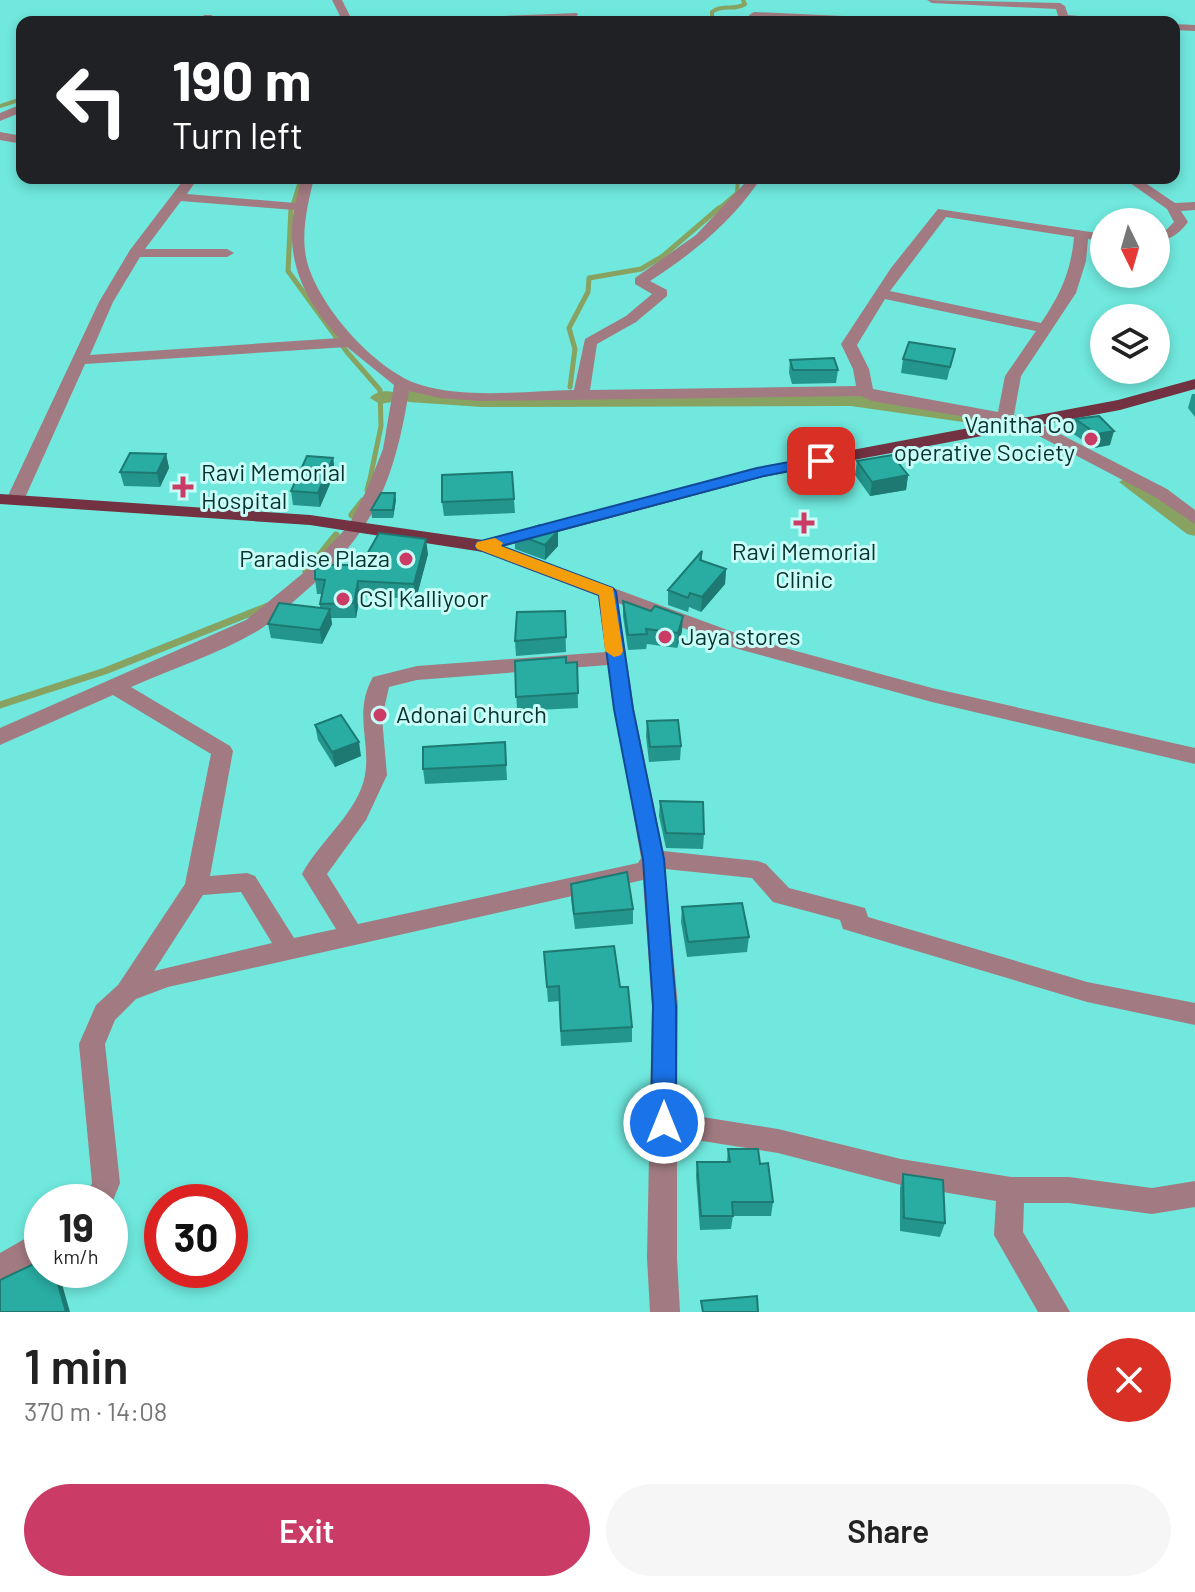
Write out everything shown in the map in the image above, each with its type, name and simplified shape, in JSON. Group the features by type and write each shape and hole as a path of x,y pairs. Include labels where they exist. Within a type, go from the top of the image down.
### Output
{"main road":[{"path":"7,500 310,520 483,546 762,472 1120,405 1195,384"}],"street":[{"path":"932,0 1060,6 1072,1"},
{"path":"461,6 472,16"},
{"path":"1060,6 1064,16"},
{"path":"554,16 573,15"},
{"path":"7,500 135,253 187,184"},
{"path":"306,184 301,206 299,257 318,301 351,342 402,384 435,392 480,396 865,391 872,396 1025,422 1161,493 1195,519"},
{"path":"581,395 590,342 631,319 662,293 640,281 678,258 741,199 751,184"},
{"path":"1138,184 1172,207 1181,222 1170,234"},
{"path":"177,197 301,206"},
{"path":"1172,207 1195,206"},
{"path":"865,391 861,369 849,344 876,307 881,294 909,252 943,212 1090,237"},
{"path":"1005,419 1013,376 1069,293 1079,261 1081,236"},
{"path":"135,253 227,253"},
{"path":"881,294 1047,329"},
{"path":"78,360 351,342"},
{"path":"0,737 253,625 314,574 357,527 391,449 402,384"},
{"path":"483,546 745,644 932,695 1195,756"},
{"path":"607,592 615,658 653,859 665,1006 662,1258 665,1312"},
{"path":"353,937 314,874 358,814 376,775 372,718 380,682 417,673 615,658"},
{"path":"106,1184 92,1044 105,1013 127,992 196,886 222,751 114,686"},
{"path":"127,992 166,977 646,870 653,859"},
{"path":"653,859 758,870 781,895 857,915 851,922 1087,992 1195,1014"},
{"path":"196,886 247,882 289,951"},
{"path":"664,1123 778,1141 901,1172 1011,1190 1069,1190 1152,1201 1195,1194"},
{"path":"1011,1190 1008,1235 1055,1312"},
{"path":"0,1269 24,1254"}],"building":[{"path":"909,342 955,349 950,367 903,359"},
{"path":"834,358 838,370 793,370 790,360"},
{"path":"1099,416 1114,431 1097,434 1075,419"},
{"path":"130,453 166,454 157,473 120,472"},
{"path":"892,455 908,475 872,482 857,461"},
{"path":"307,456 333,458 318,493 291,491"},
{"path":"512,472 514,499 442,502 442,475"},
{"path":"381,493 395,493 393,510 371,510"},
{"path":"540,525 558,531 545,545 515,534"},
{"path":"379,533 426,539 414,584 358,581 354,603 320,604 325,580 315,579 315,570 320,565 361,565"},
{"path":"702,551 700,560 726,569 702,597 690,593 688,598 668,590"},
{"path":"623,601 651,611 655,606 683,616 678,633 646,629 647,634 628,635"},
{"path":"279,603 330,609 320,630 268,624"},
{"path":"565,611 566,637 515,641 517,612"},
{"path":"566,657 566,663 577,662 578,693 516,697 515,661"},
{"path":"341,715 359,742 332,752 315,725"},
{"path":"678,720 681,746 650,747 647,721"},
{"path":"505,742 506,765 423,769 423,747"},
{"path":"660,801 703,802 704,834 666,833"},
{"path":"627,872 633,909 574,914 571,884"},
{"path":"742,903 749,937 688,942 682,907"},
{"path":"614,946 620,987 628,987 632,1027 561,1031 559,986 547,987 544,952"},
{"path":"728,1149 758,1149 760,1164 768,1163 773,1202 732,1202 733,1216 701,1216 697,1162 730,1162"},
{"path":"903,1174 943,1180 945,1223 904,1218"},
{"path":"24,1269 24,1288 59,1288 66,1312 0,1312 0,1280"},
{"path":"757,1296 758,1312 703,1312 701,1301"}],"waterway":[{"path":"712,16 712,12 720,8 745,4 743,0"},
{"path":"0,106 16,101"},
{"path":"291,210 299,184"},
{"path":"717,210 737,193 738,184"},
{"path":"291,208 288,271 347,352 380,390 381,426 369,484"},
{"path":"570,387 575,349 569,328 588,292 589,278 641,269 663,256 719,208"},
{"path":"409,396 482,401 851,400 1005,422"},
{"path":"380,398 391,397"},
{"path":"368,490 370,482"},
{"path":"1129,482 1148,492 1195,529"},
{"path":"352,515 363,501"},
{"path":"306,572 336,535"},
{"path":"0,705 105,671 268,606"}],"slow traffic":[{"path":"495,543 483,546 607,592 614,651"}],"place":[{"name":"Vanitha Co operative Society","path":"1091,439"},
{"name":"Ravi Memorial Hospital","path":"183,487"},
{"name":"Ravi Memorial Clinic","path":"804,523"},
{"name":"Paradise Plaza","path":"406,559"},
{"name":"CSI Kalliyoor","path":"343,599"},
{"name":"Jaya stores","path":"665,637"},
{"name":"Adonai Church","path":"380,715"}],"route":[{"path":"664,1123 665,1006 653,859 624,709 607,592 483,546 762,472 821,461"}]}
